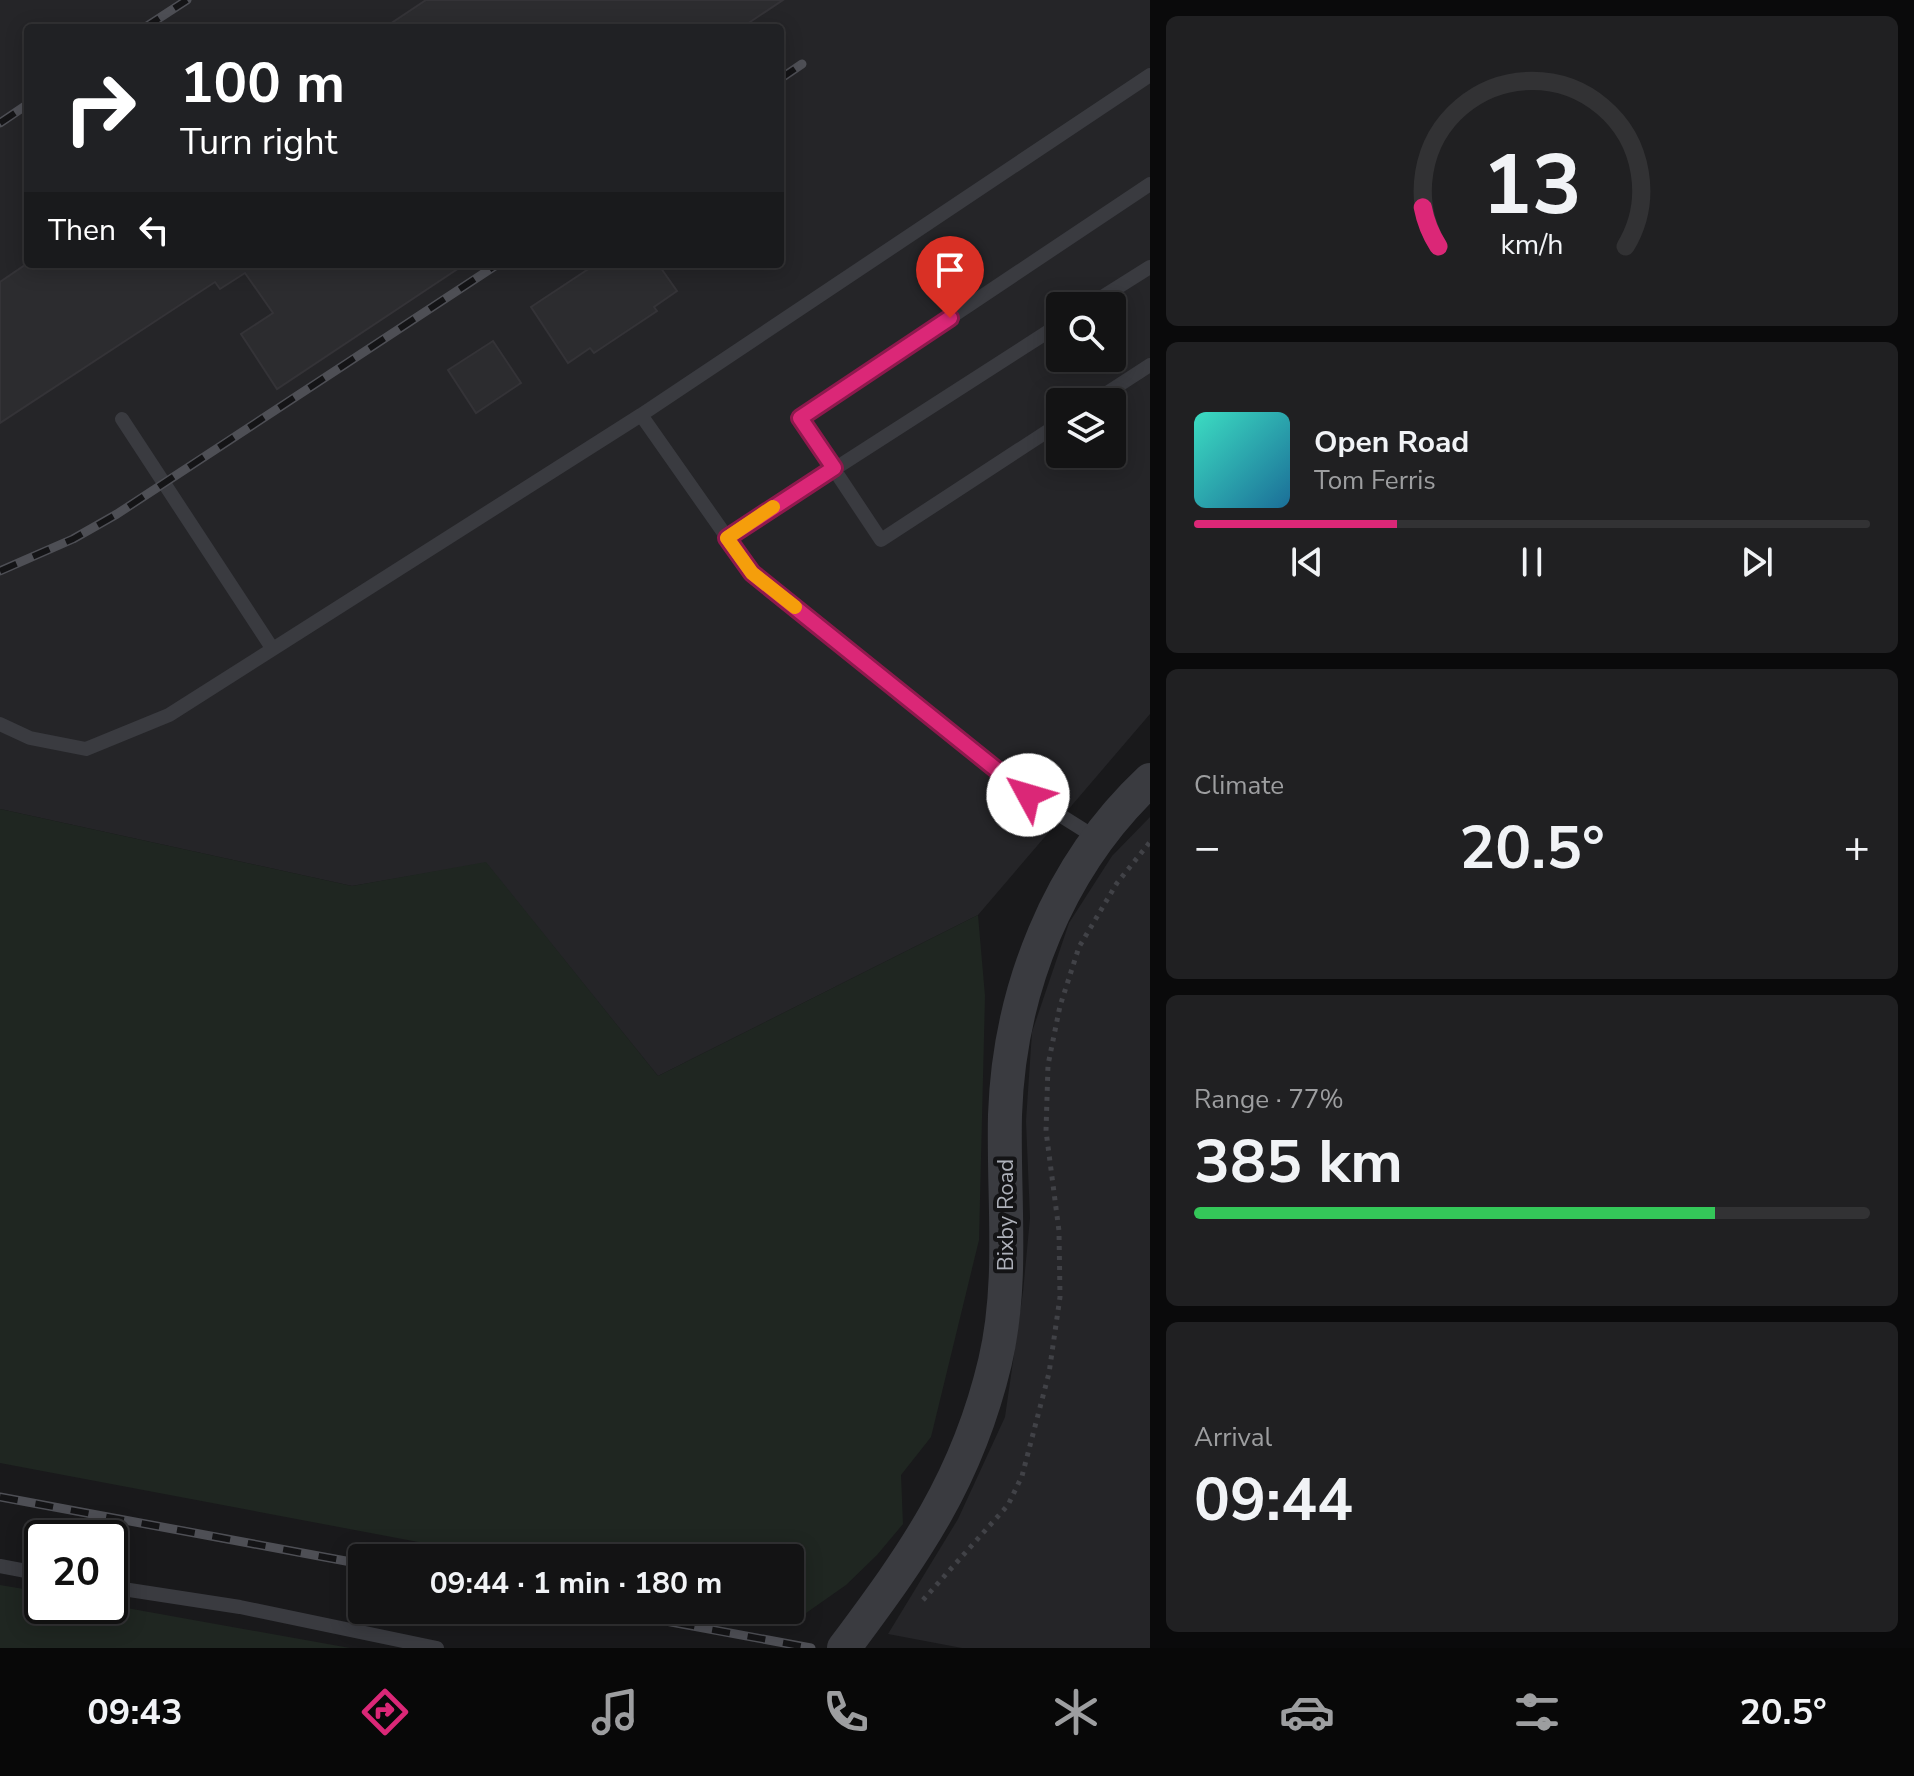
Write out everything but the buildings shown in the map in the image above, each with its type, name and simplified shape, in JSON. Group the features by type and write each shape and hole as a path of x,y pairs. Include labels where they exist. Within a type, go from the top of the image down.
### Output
{"street":[{"name":"Bixby Road","path":"844,1648 933,1522 966,1457 978,1423 996,1361 1006,1283 1005,1115 1015,1024 1026,980 1059,904 1098,839 1150,780"}],"lane":[{"path":"0,724 30,738 86,749 169,715 641,415 1150,75"},
{"path":"1046,432 881,540 800,418 1150,184"},
{"path":"1110,292 1150,267"},
{"path":"727,538 1046,333"},
{"path":"1115,388 1150,365"},
{"path":"641,415 752,573 1028,795 1098,839"},
{"path":"122,419 272,648"},
{"path":"0,1566 24,1571"},
{"path":"128,1590 240,1607 437,1648"}],"path":[{"path":"923,1600 1008,1505 1022,1476 1049,1373 1060,1297 1059,1231 1046,1131 1048,1065 1060,1006 1079,947 1117,883 1150,842"}],"shaded area":[{"path":"0,0 1150,0 1150,714 978,915 658,1076 486,863 352,886 0,809"},
{"path":"0,809 352,886 486,862 658,1076 978,915 985,996 979,1240 931,1437 901,1475 903,1524 846,1585 804,1614 804,1544 429,1544 0,1463"},
{"path":"1150,817 1150,1648 962,1648 888,1634 958,1519 1005,1417 1030,1218 1026,1121 1032,1032 1069,923 1112,856"},
{"path":"0,1585 24,1589 24,1624 128,1624 128,1608 350,1648 0,1648"}],"railway":[{"path":"150,24 187,0"},
{"path":"784,76 802,64"},
{"path":"0,123 24,107"},
{"path":"0,571 73,539 117,514 492,268"},
{"path":"0,1497 348,1561"},
{"path":"682,1624 811,1648"}],"slow traffic":[{"path":"773,507 727,538 752,573 795,607"}],"route":[{"path":"950,318 800,418 834,468 727,538 752,573 1028,795"}]}
